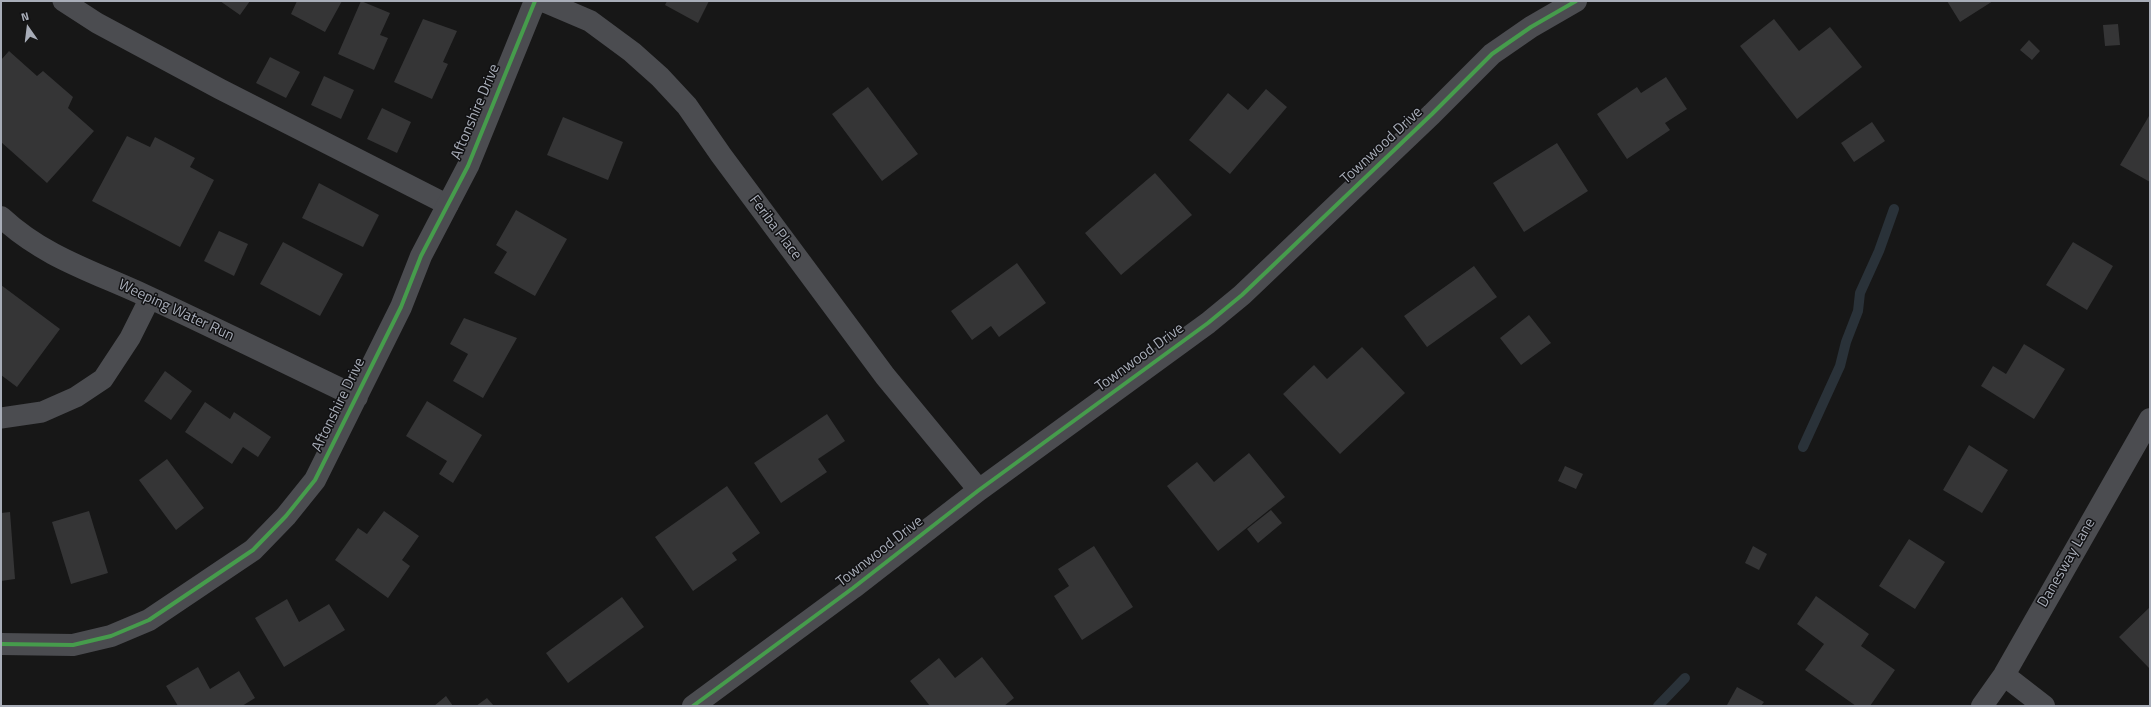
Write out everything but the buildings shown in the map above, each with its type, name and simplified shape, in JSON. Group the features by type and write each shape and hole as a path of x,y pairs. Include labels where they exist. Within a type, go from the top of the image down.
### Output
{"street":[{"name":"Aftonshire Drive","path":"1,644 73,644 111,636 149,620 246,554 286,516 315,480 401,307 421,256 468,166 536,1"},
{"name":"Feriba Place","path":"543,1 590,22 632,52 660,77 687,106 721,155 885,376 979,490"},
{"name":"Townwood Drive","path":"693,706 853,588 979,490 1208,323 1242,294 1415,131 1492,54 1531,27 1576,1"},
{"name":"Weeping Water Run","path":"1,217 34,243 65,262 150,298 357,397"},
{"name":"Danesway Lane","path":"1982,706 2004,676 2150,419"},
{"path":"2004,676 2044,706"}],"lane":[{"path":"63,1 97,23 220,89 448,205"},
{"path":"1,418 42,412 76,397 102,379 130,338 150,298"}],"waterway":[{"path":"1803,447 1840,366 1846,342 1858,311 1860,293 1879,251 1894,209"},
{"path":"1658,706 1685,678"}],"cycle path":[{"path":"1,644 73,645 111,636 149,620 253,550 286,516 315,480 401,307 421,256 468,166 535,1"},
{"path":"693,706 853,588 979,490 1208,323 1242,295 1432,114 1492,54 1531,27 1576,1"}]}
